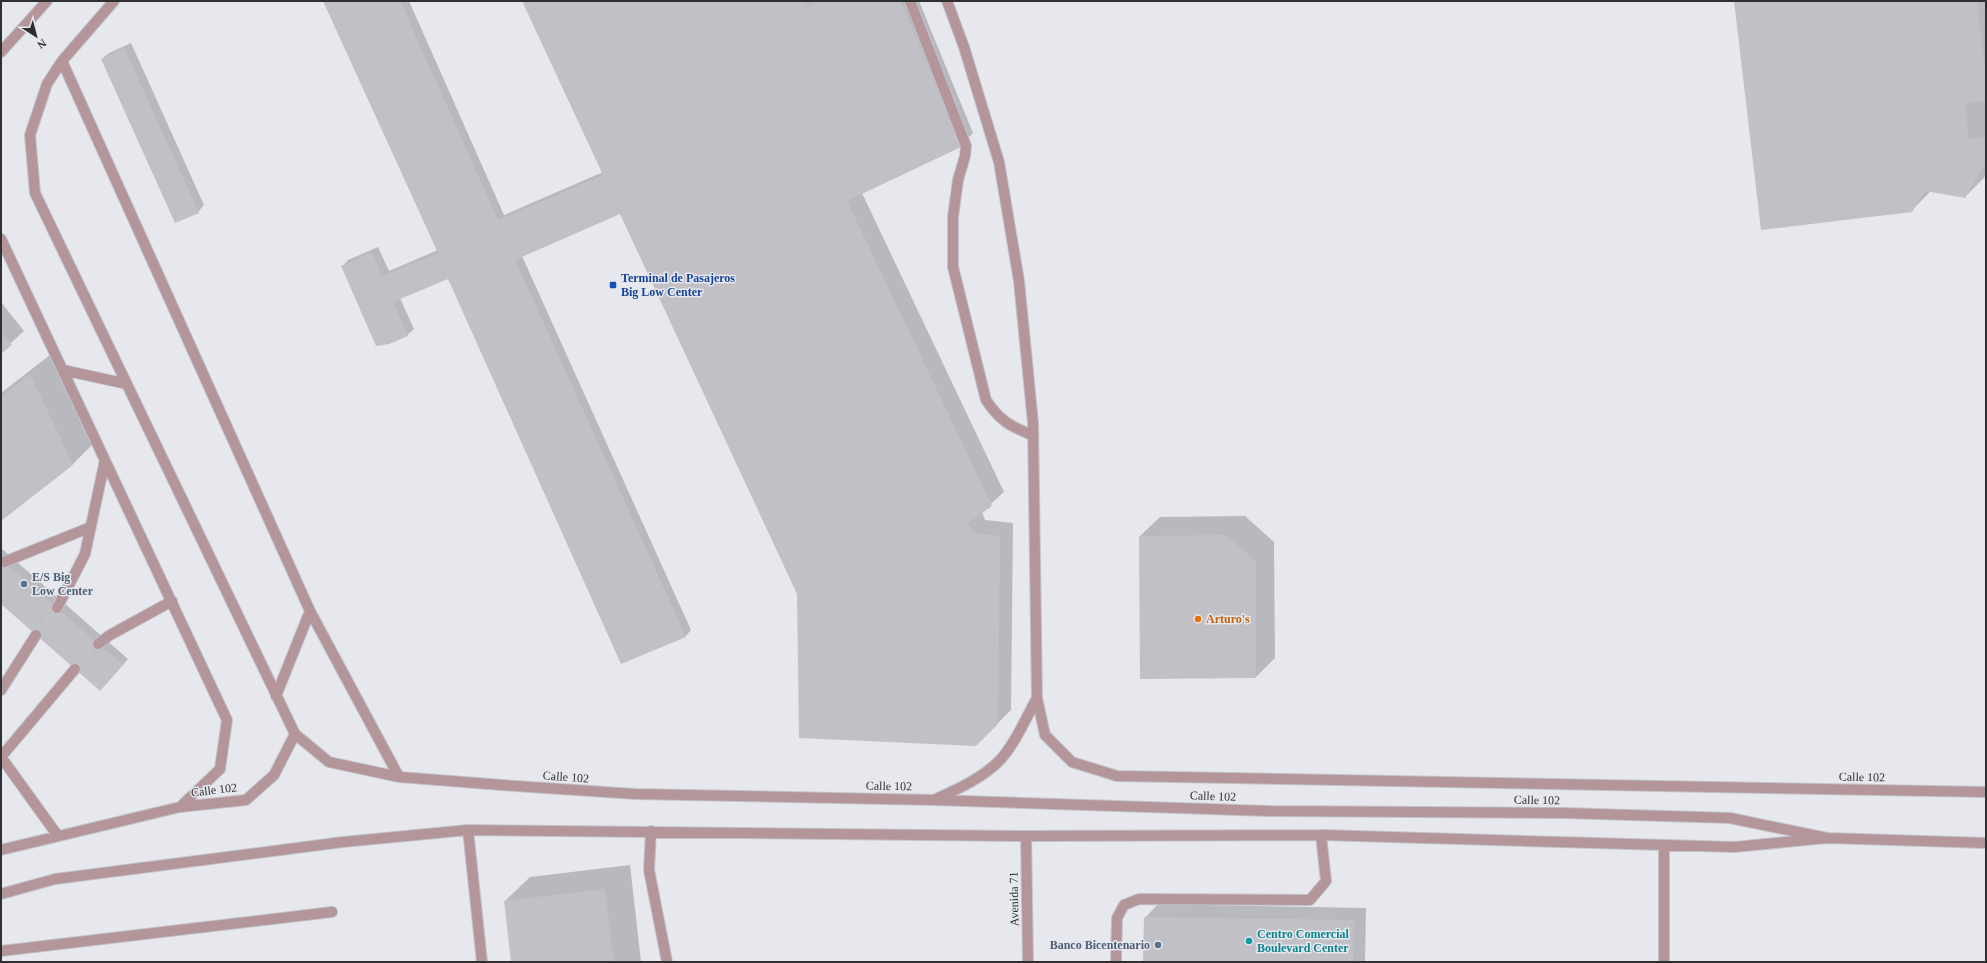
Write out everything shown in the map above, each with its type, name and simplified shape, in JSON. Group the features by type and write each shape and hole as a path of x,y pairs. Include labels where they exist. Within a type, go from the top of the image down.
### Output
{"street":[{"path":"1,52 47,1"},
{"path":"114,1 62,61 47,84 30,135 35,193 295,734"},
{"path":"910,1 966,146 965,156 958,180 953,217 953,267 986,400 993,412 1009,426 1032,435"},
{"name":"Calle 102","path":"947,1 964,47 999,162 1018,281 1032,435 1037,698 1045,735 1072,762 1117,776 1986,792"},
{"path":"62,61 310,611 399,777"},
{"path":"1,239 227,720 220,769 180,807"},
{"path":"63,370 127,384"},
{"path":"57,608 85,554 105,460"},
{"path":"4,562 91,527"},
{"path":"98,644 110,635 172,601"},
{"path":"276,696 310,611"},
{"path":"1,690 36,635"},
{"path":"58,836 1,757 75,668"},
{"path":"934,800 973,781 1000,759 1019,732 1037,698"},
{"name":"Calle 102","path":"1,850 180,807 246,800 274,775 295,734 329,762 399,777 635,794 934,800 1270,811 1564,813 1730,818 1827,838"},
{"path":"468,830 482,962"},
{"name":"Calle 102","path":"1,894 55,879 343,842 468,830 1026,836 1321,835 1735,847 1827,838 1986,843"},
{"path":"651,831 649,870 667,962"},
{"path":"1116,962 1117,918 1124,905 1139,900 1310,900 1326,881 1321,835"},
{"name":"Avenida 71","path":"1026,836 1028,962"},
{"path":"1664,845 1664,962"},
{"path":"1,951 332,912"}],"building":[{"path":"323,1 400,1 498,220 603,175 522,1 805,1 807,5 817,1 901,1 961,147 847,201 992,506 968,523 972,533 1000,536 998,724 976,746 799,738 797,594 620,214 515,260 686,637 621,664 448,279 393,302 408,336 389,344 376,346 341,266 372,252 382,276 438,253"},
{"path":"1734,1 1977,1 1986,76 1986,101 1965,103 1969,139 1986,137 1986,163 1965,198 1925,191 1912,212 1761,230"},
{"path":"124,48 199,213 175,223 101,59"},
{"path":"1,331 12,345 1,354"},
{"path":"30,374 73,465 1,521 1,397"},
{"name":"Arturo's","path":"1225,535 1256,561 1256,678 1140,679 1139,536"},
{"path":"1,560 123,665 100,691 1,604"},
{"path":"605,889 614,962 511,962 504,901"},
{"name":"Centro Comercial Boulevard Center","path":"1144,917 1354,920 1353,962 1143,962"}],"tunnel":[{"path":"36,635 57,608"},
{"path":"75,669 98,644"}],"place":[{"name":"Terminal de Pasajeros Big Low Center","path":"613,285"},
{"name":"E/S Big Low Center","path":"24,584"},
{"name":"Arturo's","path":"1198,619"},
{"name":"Centro Comercial Boulevard Center","path":"1249,941"},
{"name":"Banco Bicentenario","path":"1158,945"}]}
